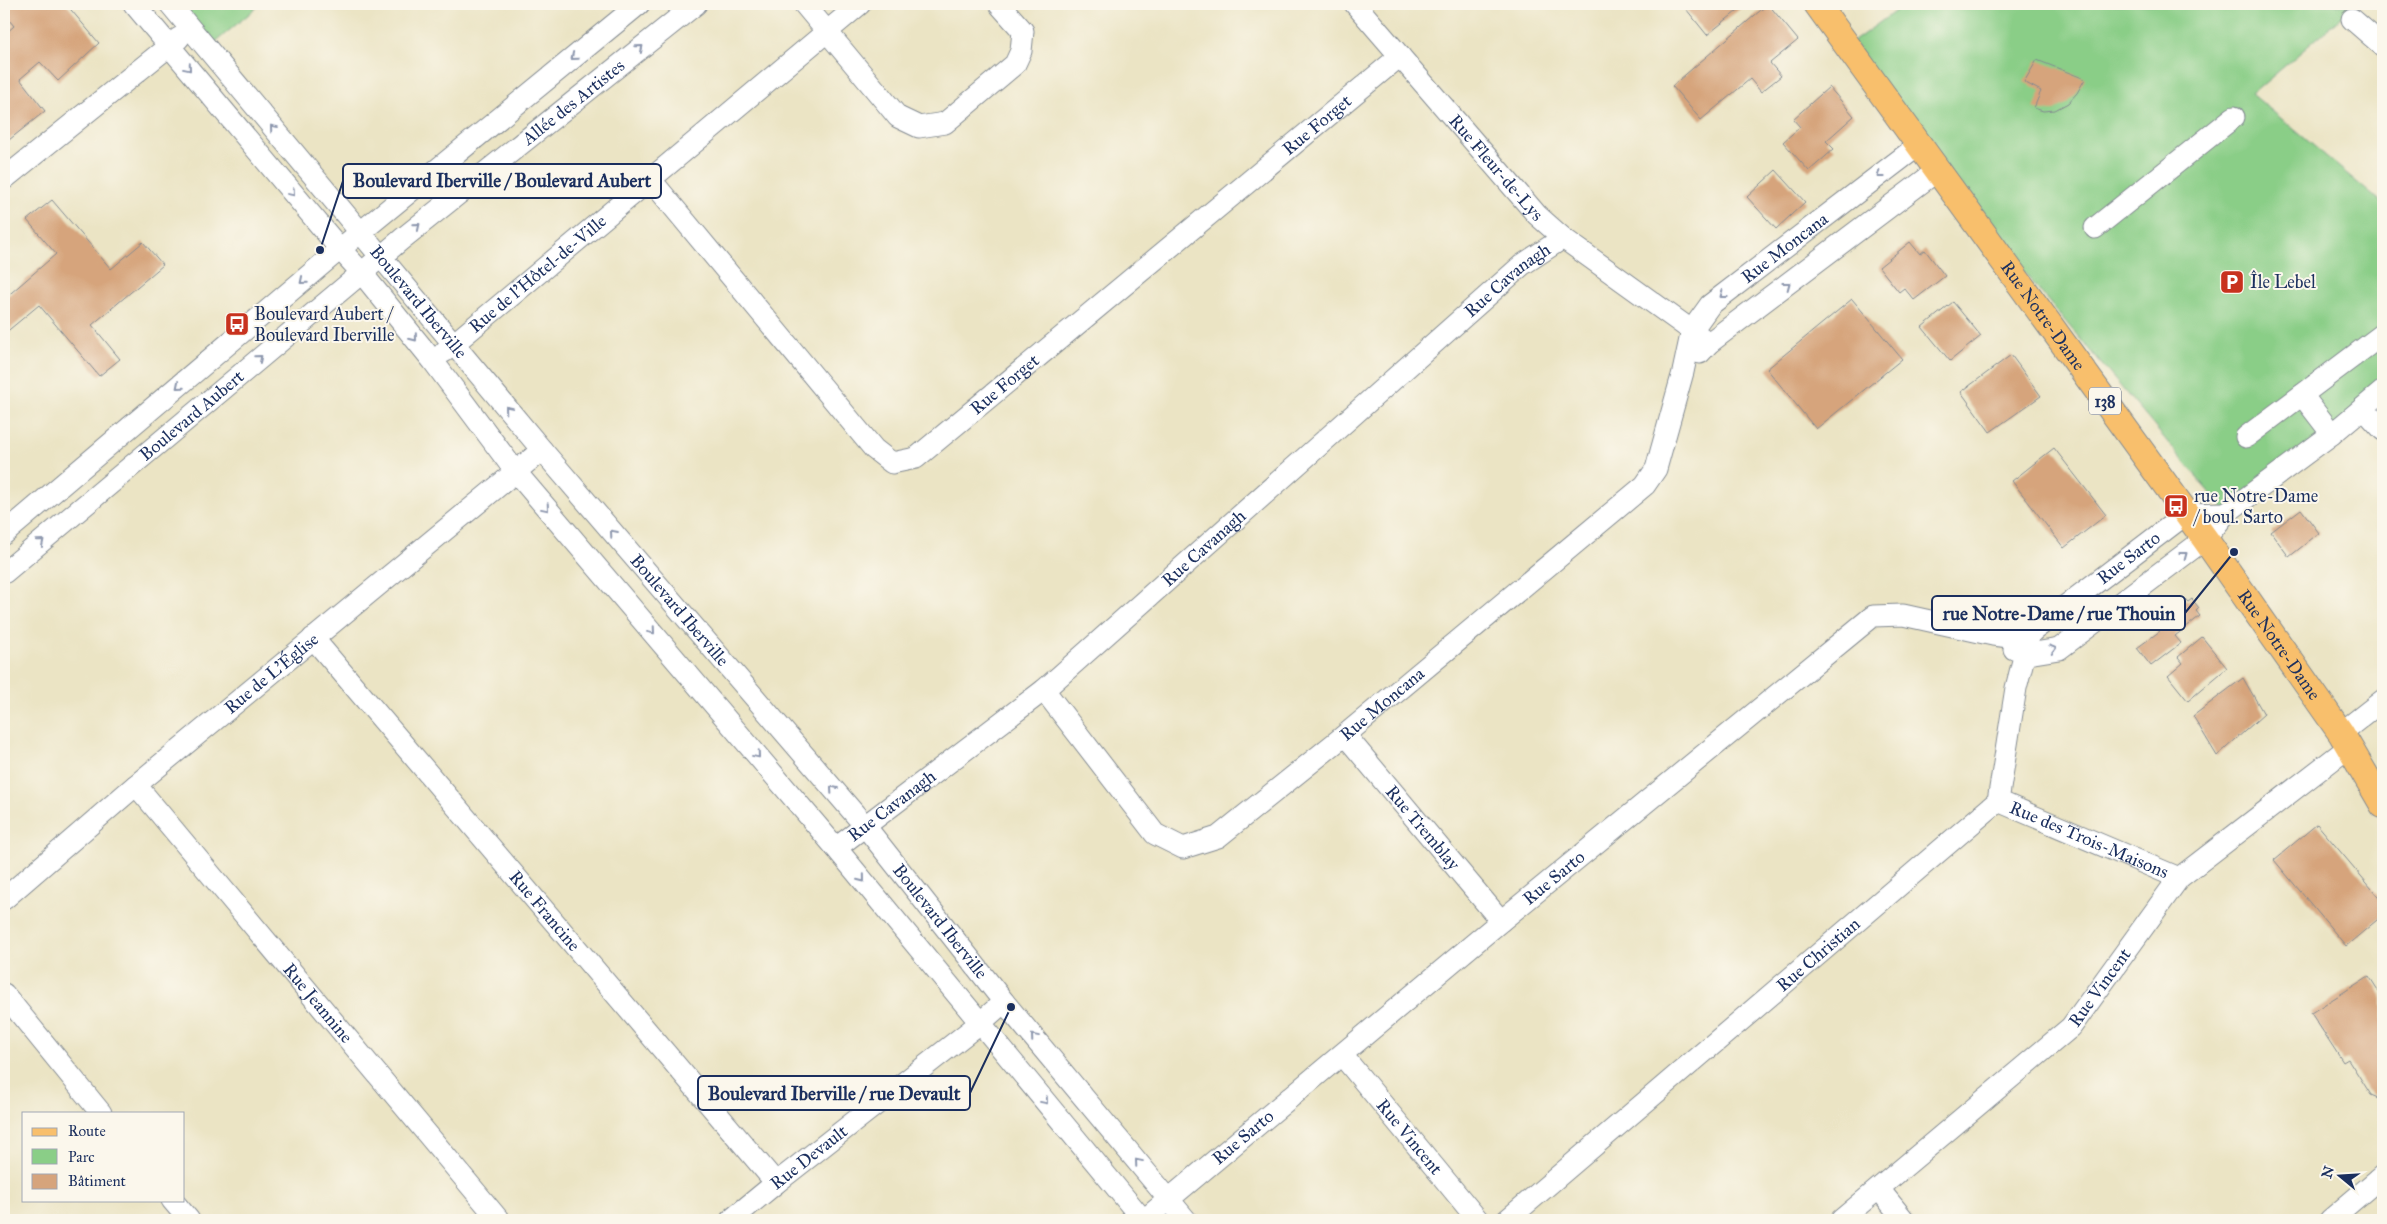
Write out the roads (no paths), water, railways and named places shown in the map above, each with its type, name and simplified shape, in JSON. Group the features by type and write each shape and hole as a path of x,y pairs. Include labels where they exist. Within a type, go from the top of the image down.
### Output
{"main road":[{"name":"Rue Notre-Dame","path":"1817,4 2205,539 2345,740 2383,805"}],"street":[{"name":"Boulevard Iberville","path":"134,4 361,272 433,361 515,471 836,848 1143,1220"},
{"name":"Boulevard Iberville","path":"170,4 542,450 865,826 1004,1002 1186,1220"},
{"name":"Boulevard Aubert","path":"4,534 340,249 639,4"},
{"name":"Allée des Artistes","path":"380,257 696,4"},
{"path":"804,4 898,117 919,127 946,123 1015,64 1021,51 1023,31 999,4"},
{"name":"Rue de l'Hôtel-de-Ville","path":"433,361 860,4"},
{"name":"Rue Fleur-de-Lys","path":"1355,4 1538,215 1562,238 1709,343"},
{"path":"2352,19 2383,46"},
{"path":"4,179 170,47 190,28"},
{"name":"Rue Forget","path":"651,180 874,449 892,463 916,458 1400,56"},
{"path":"2095,228 2234,117"},
{"name":"Rue Moncana","path":"1044,690 1155,834 1182,848 1218,838 1345,735 1645,485 1656,469 1683,372 1692,330 1710,305 1919,145"},
{"name":"Rue Moncana","path":"1683,372 1709,343 1938,170"},
{"name":"Rue Cavanagh","path":"836,848 1044,690 1522,265 1562,238"},
{"name":"Boulevard Aubert","path":"4,573 380,257"},
{"path":"2246,437 2383,334"},
{"name":"Rue Sarto","path":"2027,643 2028,654 2058,649 2205,539 2226,513 2332,434 2383,391"},
{"path":"2302,395 2332,434"},
{"path":"2363,408 2383,430"},
{"name":"Rue de L'Église","path":"4,898 136,785 542,450"},
{"path":"2186,514 2226,513"},
{"name":"Rue Sarto","path":"1143,1220 1501,921 1873,616 1903,615 1993,635 2011,648 2027,643 2186,514"},
{"name":"Rue Francine","path":"313,638 776,1183"},
{"path":"1998,801 2016,688 2027,643"},
{"name":"Rue Vincent","path":"1841,1220 2072,1027 2179,878 2345,740 2383,700"},
{"name":"Rue Tremblay","path":"1345,735 1501,921"},
{"name":"Rue Jeannine","path":"136,785 499,1220"},
{"name":"Rue des Trois-Maisons","path":"1998,801 2179,878"},
{"name":"Rue Christian","path":"1507,1220 1998,801"},
{"path":"4,994 100,1112"},
{"name":"Rue Devault","path":"731,1220 1004,1002"},
{"name":"Rue Vincent","path":"1342,1055 1478,1220"},
{"path":"2330,1220 2383,1175"},
{"path":"1879,1189 1904,1220"},
{"path":"174,1202 189,1220"}],"place":[{"name":"Boulevard Iberville / Boulevard Aubert","path":"320,250"},
{"name":"Île Lebel","path":"2232,282"},
{"name":"Boulevard Aubert / Boulevard Iberville","path":"237,324"},
{"name":"rue Notre-Dame / boul. Sarto","path":"2176,506"},
{"name":"rue Notre-Dame / rue Thouin","path":"2234,552"},
{"name":"Boulevard Iberville / rue Devault","path":"1011,1007"}]}
